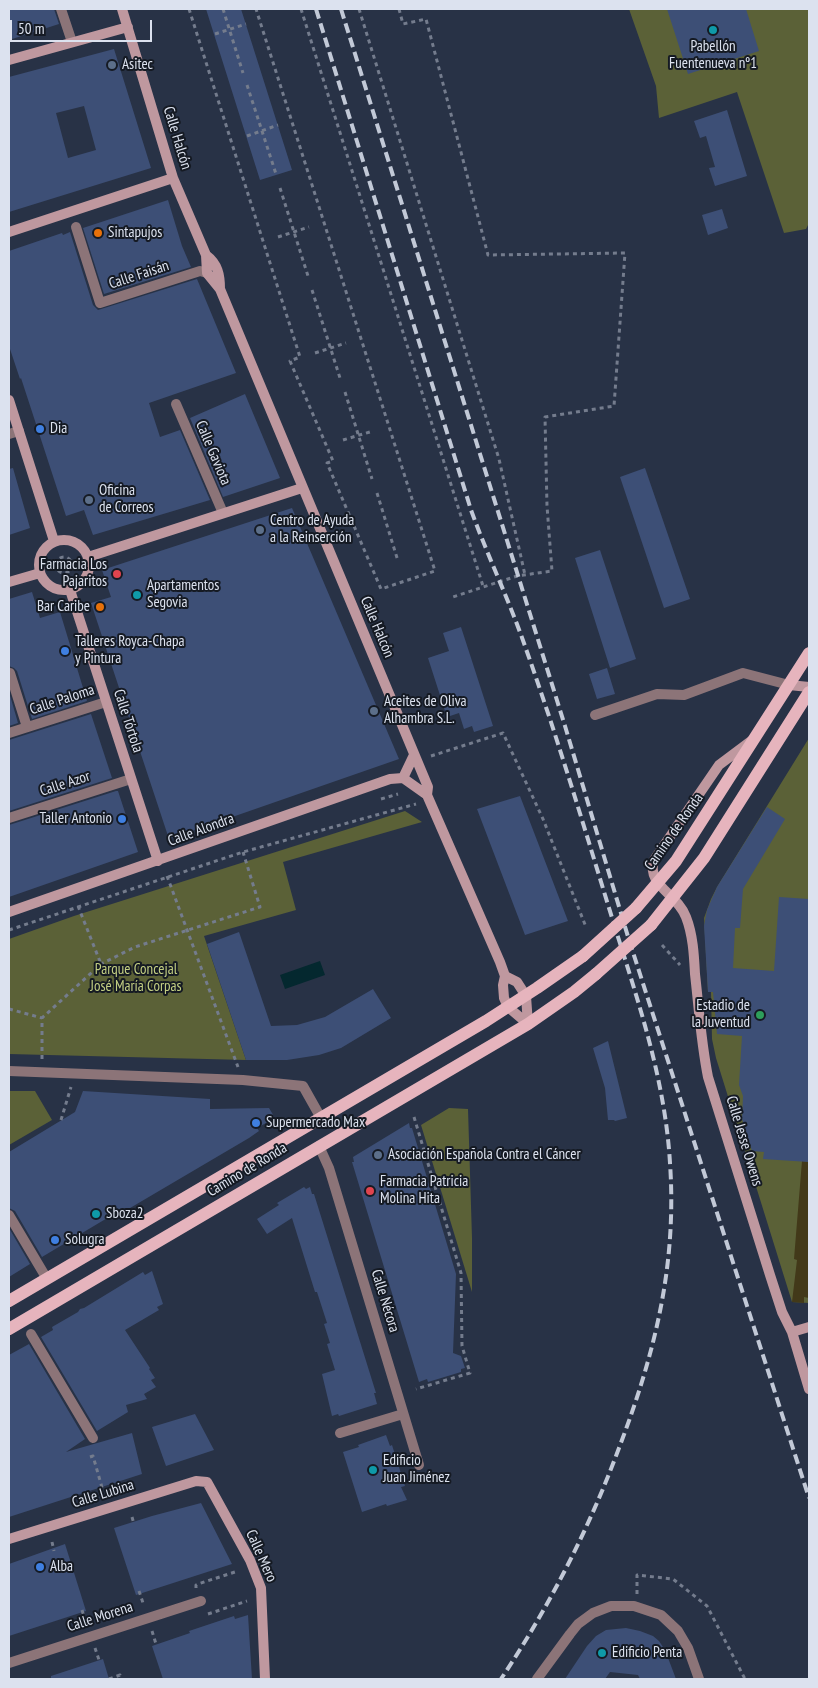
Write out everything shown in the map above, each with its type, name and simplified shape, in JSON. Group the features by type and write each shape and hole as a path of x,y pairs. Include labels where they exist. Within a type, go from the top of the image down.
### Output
{"main road":[{"name":"Camino de Ronda","path":"9,1301 508,1007 583,956 636,908 681,854 809,653"},
{"name":"Camino de Ronda","path":"9,1329 528,1024 574,992 651,925 674,897 704,858 809,692"}],"street":[{"path":"61,9 72,42"},
{"name":"Calle Halcón","path":"122,9 173,178 206,255 207,273 220,289 428,787 427,795 490,937 505,976 503,985 504,998 508,1007"},
{"path":"9,60 128,27"},
{"path":"9,232 173,178"},
{"name":"Calle Faisán","path":"76,227 100,303 200,271 207,273"},
{"name":"Calle Halcón","path":"206,255 215,262 220,277 220,289"},
{"path":"9,400 14,432 54,541"},
{"name":"Calle Gaviota","path":"176,404 223,513"},
{"path":"88,557 302,488"},
{"path":"68,539 80,545 88,557 89,571 86,577 70,590 55,588 43,579 38,565 48,545 54,541 68,539"},
{"path":"9,582 40,572"},
{"name":"Calle Tórtola","path":"70,590 158,861"},
{"name":"Calle Paloma","path":"10,673 27,727"},
{"path":"595,715 657,694 684,695 742,673 789,685 809,687"},
{"name":"Calle Paloma","path":"9,733 106,702"},
{"path":"658,883 652,874 654,860 719,765 756,738"},
{"path":"414,755 404,778 427,795"},
{"name":"Calle Alondra","path":"9,912 390,779 404,778"},
{"name":"Calle Azor","path":"9,818 131,779"},
{"name":"Calle Jesse Owens","path":"658,883 674,897 687,918 693,944 701,1046 708,1077 770,1276 782,1312 792,1332 809,1389"},
{"name":"Calle Halcón","path":"505,976 517,982 526,996"},
{"path":"526,996 528,1024"},
{"path":"508,1007 528,1024"},
{"path":"9,1071 243,1080 303,1086 322,1118"},
{"name":"Calle Nécora","path":"319,1146 329,1168 419,1465"},
{"path":"9,1214 47,1279"},
{"path":"792,1332 809,1327"},
{"path":"31,1334 93,1438"},
{"path":"340,1433 403,1414"},
{"name":"Calle Lubina","path":"9,1539 196,1481 207,1482"},
{"name":"Calle Mero","path":"207,1482 250,1560 261,1588 265,1679"},
{"name":"Calle Morena","path":"9,1663 201,1601"},
{"path":"538,1679 578,1624 593,1613 611,1606 634,1606 661,1615 678,1631 688,1648 699,1679"}],"path":[{"path":"189,9 300,357 290,360 333,460 327,463 381,589 435,571 256,9"},
{"path":"223,9 243,73"},
{"path":"301,9 484,586"},
{"path":"359,9 499,459 526,574"},
{"path":"399,9 403,24 426,18 488,255 625,253 614,406 545,417 547,506 552,570 526,574 453,597"},
{"path":"215,34 246,24"},
{"path":"247,85 276,174"},
{"path":"247,136 278,125"},
{"path":"280,188 308,276"},
{"path":"278,238 309,227"},
{"path":"312,290 340,378"},
{"path":"315,353 346,343"},
{"path":"345,392 372,479"},
{"path":"343,440 373,431"},
{"path":"377,493 398,561"},
{"path":"65,557 69,559 71,566 69,570 64,572 57,569 58,559 65,557"},
{"path":"69,570 74,576"},
{"path":"430,756 503,733 543,819 586,927"},
{"path":"9,930 243,852 417,804"},
{"path":"42,1072 42,1018 102,964 135,947 260,907 243,852"},
{"path":"167,876 243,1080"},
{"path":"78,906 102,964"},
{"path":"662,945 683,969"},
{"path":"9,1008 42,1018"},
{"path":"61,1120 71,1091 72,1074"},
{"path":"414,1117 461,1273 462,1346 470,1372 416,1389"},
{"path":"90,1457 93,1456 104,1491"},
{"path":"132,1517 134,1524"},
{"path":"52,1542 54,1551"},
{"path":"220,1577 238,1572"},
{"path":"637,1594 637,1575 673,1579 707,1606 745,1679"},
{"path":"231,1607 248,1601"},
{"path":"109,1679 120,1675 121,1679"}],"green space":[{"path":"629,9 809,9 809,223 806,229 784,233 737,92 659,118 656,86"},
{"name":"Estadio de la Juventud","path":"809,738 809,1303 792,1302 716,1058 712,1039 711,992 708,992 704,918 717,887"},
{"name":"Parque Concejal José María Corpas","path":"405,811 422,822 283,862 296,910 204,936 246,1060 9,1054 9,939 74,916"},
{"path":"9,1091 35,1091 52,1120 9,1145"},
{"path":"449,1108 468,1109 472,1292 421,1125"}],"sand":[{"path":"802,1161 809,1162 809,1298 804,1297 804,1303 792,1302 797,1260 794,1259"}],"shaded area":[{"path":"320,961 325,975 285,989 280,975"}],"building":[{"path":"9,9 54,9 59,24 9,40"},
{"path":"206,9 241,9 292,170 260,180"},
{"name":"Pabellón Fuentenueva nº1","path":"667,9 746,9 759,51 688,74"},
{"path":"114,49 151,168 9,212 9,77","holes":["84,106 96,150 68,158 56,113"]},
{"path":"727,110 747,176 715,186 709,168 715,167 706,136 700,138 694,121"},
{"path":"168,200 182,246 191,267 104,294 83,228"},
{"path":"722,209 728,228 708,235 702,215"},
{"path":"70,232 93,305 98,310 197,279 236,373 149,403 160,437 180,430 210,500 93,535 84,510 66,516 9,346 9,251"},
{"path":"245,394 280,478 223,497 190,418"},
{"path":"13,468 30,528 9,535 9,469"},
{"path":"645,468 690,599 664,608 620,477"},
{"path":"292,508 399,759 169,839 91,603 111,597 102,570"},
{"path":"600,550 636,659 610,668 575,558"},
{"path":"32,592 40,618 60,612 87,701 32,719 17,671 9,666 9,599"},
{"path":"461,627 493,726 474,732 472,726 464,729 459,713 447,717 428,658 449,651 443,633"},
{"path":"607,668 615,694 597,699 589,674"},
{"path":"9,692 18,723 9,726"},
{"path":"91,714 112,778 9,811 9,740"},
{"path":"118,791 138,852 9,897 9,825"},
{"path":"520,796 568,921 525,935 477,809"},
{"path":"767,807 785,819 743,889 740,928 735,928 733,968 774,971 779,897 809,899 809,1162 763,1159 764,1152 752,1151 742,1119 743,1096 739,1085 742,1036 717,1034 713,992 708,992 704,926 707,910 717,887"},
{"path":"239,932 271,1026 297,1025 325,1017 373,989 391,1018 341,1048 319,1055 287,1060 246,1060 207,944"},
{"path":"608,1041 627,1118 615,1121 608,1120 605,1088 593,1048"},
{"path":"83,1091 210,1099 210,1109 269,1108 275,1118 257,1128 259,1131 249,1138 125,1211 124,1208 42,1257 15,1211 9,1208 9,1152 75,1112"},
{"path":"409,1123 456,1274 453,1353 461,1356 465,1368 461,1369 461,1372 428,1382 427,1379 419,1382 352,1162 354,1162 353,1157"},
{"path":"304,1187 306,1189 310,1187 312,1194 314,1194 376,1393 374,1393 377,1404 339,1416 338,1414 332,1416 322,1374 335,1370 327,1344 330,1343 324,1324 327,1323 317,1292 315,1292 292,1218 267,1234 257,1219 279,1205 277,1203"},
{"path":"9,1228 30,1264 9,1277"},
{"path":"152,1271 163,1304 157,1307 159,1310 125,1330 150,1368 155,1378 151,1380 156,1387 144,1394 147,1399 126,1405 128,1412 97,1431 41,1337 53,1330 52,1327 80,1309 143,1272 145,1275"},
{"path":"29,1344 85,1439 66,1452 132,1433 142,1474 9,1517 9,1355"},
{"path":"195,1414 214,1450 166,1466 152,1427"},
{"name":"Edificio Juan Jiménez","path":"386,1435 390,1446 392,1445 405,1486 401,1487 407,1500 387,1506 386,1504 362,1512 343,1452"},
{"path":"201,1503 232,1564 136,1595 114,1528"},
{"path":"65,1544 86,1611 9,1636 9,1564"},
{"path":"248,1615 252,1679 163,1679 152,1646 234,1616 235,1619"},
{"name":"Edificio Penta","path":"626,1628 653,1636 659,1641 665,1650 676,1679 640,1679 638,1675 610,1672 605,1679 565,1679 596,1636 606,1630"},
{"path":"103,1659 109,1679 51,1679 51,1676"}],"railway":[{"path":"316,9 471,510 520,631 571,785 649,1040 667,1132 670,1163 670,1237 661,1308 643,1378 619,1448 581,1538 552,1596 501,1679"},
{"path":"341,9 565,726 629,940 809,1498"}],"place":[{"name":"Pabellón Fuentenueva nº1","path":"713,30"},
{"name":"Asitec","path":"112,65"},
{"name":"Sintapujos","path":"98,233"},
{"name":"Dia","path":"40,429"},
{"name":"Oficina de Correos","path":"89,500"},
{"name":"Centro de Ayuda a la Reinserción","path":"260,530"},
{"name":"Farmacia Los Pajaritos","path":"117,574"},
{"name":"Apartamentos Segovia","path":"137,595"},
{"name":"Bar Caribe","path":"100,607"},
{"name":"Talleres Royca-Chapa y Pintura","path":"65,651"},
{"name":"Aceites de Oliva Alhambra S.L.","path":"374,711"},
{"name":"Taller Antonio","path":"122,819"},
{"name":"Estadio de la Juventud","path":"760,1015"},
{"name":"Supermercado Max","path":"256,1123"},
{"name":"Asociación Española Contra el Cáncer","path":"378,1155"},
{"name":"Farmacia Patricia Molina Hita","path":"370,1191"},
{"name":"Sboza2","path":"96,1214"},
{"name":"Solugra","path":"55,1240"},
{"name":"Edificio Juan Jiménez","path":"373,1470"},
{"name":"Alba","path":"40,1567"},
{"name":"Edificio Penta","path":"602,1653"}]}
